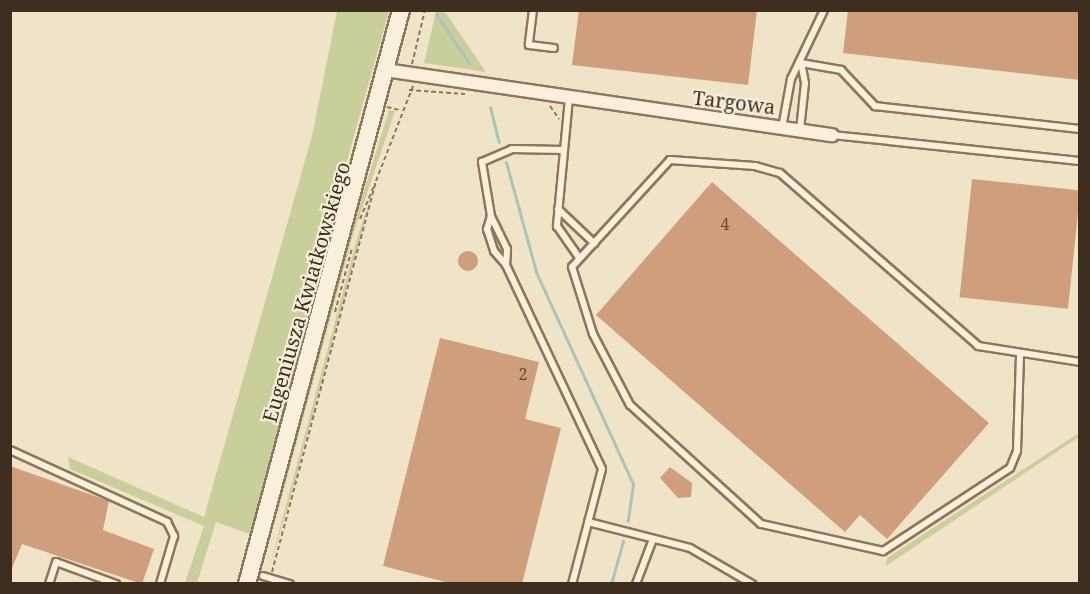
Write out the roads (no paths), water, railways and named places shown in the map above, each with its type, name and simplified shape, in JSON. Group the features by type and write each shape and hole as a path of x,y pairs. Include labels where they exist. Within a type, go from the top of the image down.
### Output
{"main road":[{"name":"Eugeniusza Kwiatkowskiego","path":"247,584 357,192 401,10"}],"street":[{"name":"Targowa","path":"385,70 832,135"}],"lane":[{"path":"533,10 529,45 554,48"},
{"path":"782,128 791,79 801,63 824,10"},
{"path":"801,63 841,70 875,106 1080,129"},
{"path":"800,131 805,83 801,63"},
{"path":"569,98 557,226 579,258"},
{"name":"Targowa","path":"832,135 1080,161"},
{"path":"506,265 507,249 491,216 481,170 485,156 532,147 563,150"},
{"path":"1020,355 1017,452 1005,471 883,551 761,524 630,405 577,292 572,267 670,160 768,168 978,346 1020,355 1080,362"},
{"path":"558,209 594,243"},
{"path":"491,216 487,229 602,469 572,584"},
{"path":"10,450 167,522 174,536 160,584"},
{"path":"588,522 690,548 752,584"},
{"path":"636,584 652,539"},
{"path":"49,584 56,562 116,584"},
{"path":"263,576 290,584"}],"waterway":[{"path":"436,14 470,64"},
{"path":"490,107 499,142"},
{"path":"506,162 536,272 633,484 628,521"},
{"path":"611,584 623,541"}]}
